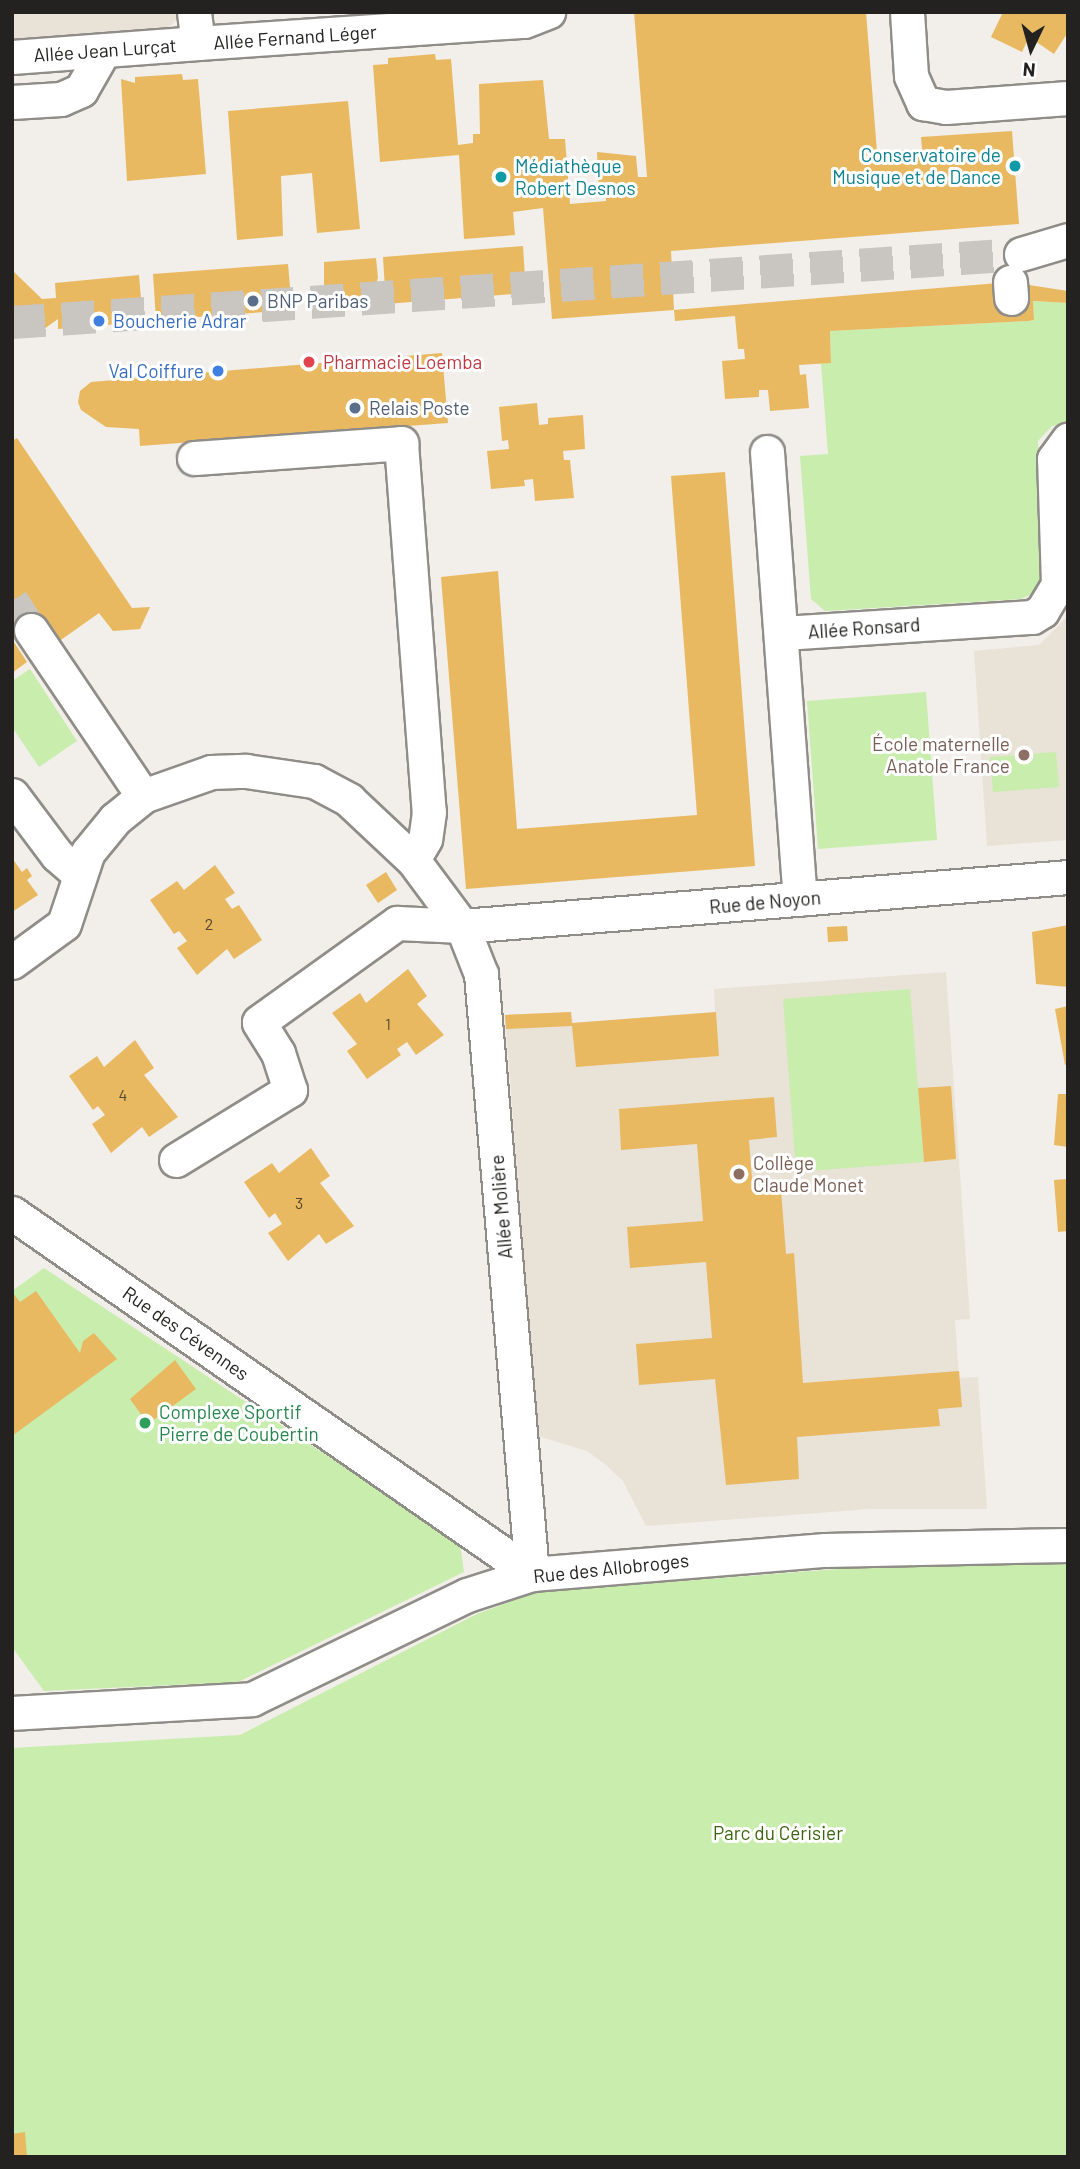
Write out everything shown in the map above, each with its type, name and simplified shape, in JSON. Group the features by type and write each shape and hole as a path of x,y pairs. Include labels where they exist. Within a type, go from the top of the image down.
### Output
{"street":[{"name":"Allée Fernand Léger","path":"196,28 524,21 548,12"},
{"path":"907,12 911,76 923,103 946,107 1068,98"},
{"name":"Allée Jean Lurçat","path":"12,57 104,50 196,28"},
{"path":"12,102 61,99 81,90 104,50"},
{"path":"1068,240 1021,254 1068,260"},
{"path":"194,458 401,443 429,812 413,860"},
{"name":"Allée Ronsard","path":"800,899 783,633 1032,617 1042,611 1055,592 1059,573 1053,479 1062,445"},
{"path":"767,452 783,633"},
{"path":"12,962 64,924 78,873 100,835 144,796 32,630"},
{"name":"Allée Molière","path":"144,796 211,772 270,773 314,781 349,800 413,860 462,926 481,974 532,1574"},
{"path":"12,795 78,873"},
{"name":"Rue de Noyon","path":"176,1160 290,1090 278,1054 259,1022 397,923 462,926 1068,877"},
{"name":"Rue des Cévennes","path":"16,1221 532,1574"},
{"name":"Rue des Allobroges","path":"12,1713 253,1699 467,1595 532,1574 825,1550 1068,1545"}],"shaded area":[{"path":"12,12 179,12 179,17 166,31 12,44"},
{"name":"École maternelle Anatole France","path":"1068,616 1068,840 987,846 974,651 1039,645"},
{"name":"Collège Claude Monet","path":"946,972 970,1319 955,1320 959,1378 978,1377 987,1509 869,1509 646,1526 623,1481 606,1465 587,1451 538,1436 505,1015 571,1012 573,1023 715,1012 714,989"}],"green space":[{"path":"1033,301 1068,303 1068,424 1052,426 1038,441 1045,575 1038,591 1021,599 825,611 811,599 800,456 828,454 821,364 831,362 830,331 1028,321 1034,320"},
{"path":"30,669 77,741 39,767 12,727 12,681"},
{"path":"926,692 937,840 818,849 807,701"},
{"path":"1056,752 1059,787 993,792 990,757"},
{"path":"910,989 924,1162 796,1172 783,999"},
{"name":"Complexe Sportif Pierre de Coubertin","path":"44,1268 460,1544 464,1572 238,1682 44,1691 12,1647 12,1291"},
{"name":"Parc du Cérisier","path":"1068,1562 1068,2157 12,2157 12,1748 240,1735 477,1614 536,1592 878,1566"}],"building":[{"path":"634,12 866,12 877,152 922,149 921,137 1012,131 1019,224 671,251 674,310 552,319 543,208 513,212 515,235 464,239 459,155 380,162 373,65 388,64 388,58 435,54 436,60 451,59 458,145 473,143 473,134 480,134 479,84 543,80 549,139 565,139 570,204 606,201 606,192 599,192 597,152 636,156 638,177 647,177"},
{"path":"1003,12 1068,12 1068,32 1054,54 1029,37 1022,52 991,37"},
{"path":"182,74 183,80 198,79 206,174 127,181 121,79 135,83 135,77"},
{"path":"348,101 360,229 317,233 312,173 281,176 283,236 237,240 228,111"},
{"path":"523,246 526,293 386,304 383,257"},
{"path":"376,258 378,278 368,306 324,302 324,262"},
{"path":"288,264 292,310 156,320 153,274"},
{"path":"12,270 42,299 56,298 55,283 139,275 143,322 58,329 58,319 44,329 12,328"},
{"path":"1010,282 1068,291 1068,303 1033,301 1034,320 1028,321 830,331 831,363 799,365 800,375 806,374 809,408 770,411 768,390 759,390 759,397 725,399 722,361 745,359 744,349 738,349 735,316 675,321 674,310"},
{"path":"442,353 448,423 140,446 139,429 106,427 81,410 78,402 80,391 91,382"},
{"path":"537,403 539,425 548,424 548,418 583,415 585,449 563,451 564,460 570,460 574,498 535,501 533,479 524,480 525,486 491,489 487,451 509,449 508,440 502,441 499,407"},
{"path":"17,438 132,608 150,607 140,629 113,631 99,613 58,642 40,616 12,635 12,441"},
{"path":"725,472 755,866 466,889 441,577 498,571 517,829 697,815 671,476"},
{"path":"12,639 27,662 12,673"},
{"path":"12,858 22,872 27,868 32,876 27,880 38,895 12,912"},
{"path":"215,865 235,893 225,899 232,909 239,905 262,940 234,959 227,949 197,975 177,948 187,941 179,931 174,934 150,900 177,881 184,890"},
{"path":"386,872 397,890 378,903 366,885"},
{"path":"1068,925 1068,987 1036,984 1032,932"},
{"path":"847,926 848,941 828,942 827,927"},
{"path":"408,969 427,996 417,1004 444,1035 416,1055 407,1042 397,1049 401,1055 367,1079 347,1051 357,1044 332,1013 360,993 366,1003"},
{"path":"1068,1006 1068,1064 1065,1065 1055,1009"},
{"path":"571,1012 572,1023 716,1012 719,1056 576,1067 572,1026 506,1029 505,1015"},
{"path":"135,1040 154,1068 144,1075 178,1117 149,1137 142,1127 111,1153 92,1124 105,1115 98,1106 93,1110 69,1076 97,1056 104,1067"},
{"path":"951,1086 956,1159 924,1162 918,1088"},
{"path":"1058,1094 1068,1094 1068,1147 1054,1145"},
{"path":"774,1097 777,1137 749,1140 753,1191 781,1190 786,1254 794,1253 803,1383 959,1371 962,1407 938,1409 940,1426 797,1437 799,1479 726,1485 715,1379 639,1385 636,1344 712,1338 706,1262 630,1268 627,1227 703,1221 697,1144 621,1150 619,1109"},
{"path":"311,1148 330,1176 320,1183 354,1226 326,1244 319,1234 288,1261 268,1233 282,1224 275,1213 269,1218 244,1182 272,1163 279,1173"},
{"path":"1068,1179 1068,1231 1058,1232 1054,1180"},
{"path":"36,1291 80,1353 83,1341 94,1333 117,1359 12,1436 12,1292 20,1302"},
{"path":"175,1360 196,1389 148,1424 130,1399"},
{"path":"25,2132 27,2157 12,2157 12,2134"}],"tunnel":[{"path":"12,322 1021,254"},
{"path":"12,600 31,630"}],"place":[{"name":"Conservatoire de Musique et de Dance","path":"1015,166"},
{"name":"Médiathèque Robert Desnos","path":"501,177"},
{"name":"BNP Paribas","path":"253,301"},
{"name":"Boucherie Adrar","path":"99,321"},
{"name":"Pharmacie Loemba","path":"309,362"},
{"name":"Val Coiffure","path":"218,371"},
{"name":"Relais Poste","path":"355,408"},
{"name":"École maternelle Anatole France","path":"1024,755"},
{"name":"Collège Claude Monet","path":"739,1174"},
{"name":"Complexe Sportif Pierre de Coubertin","path":"145,1423"}]}
